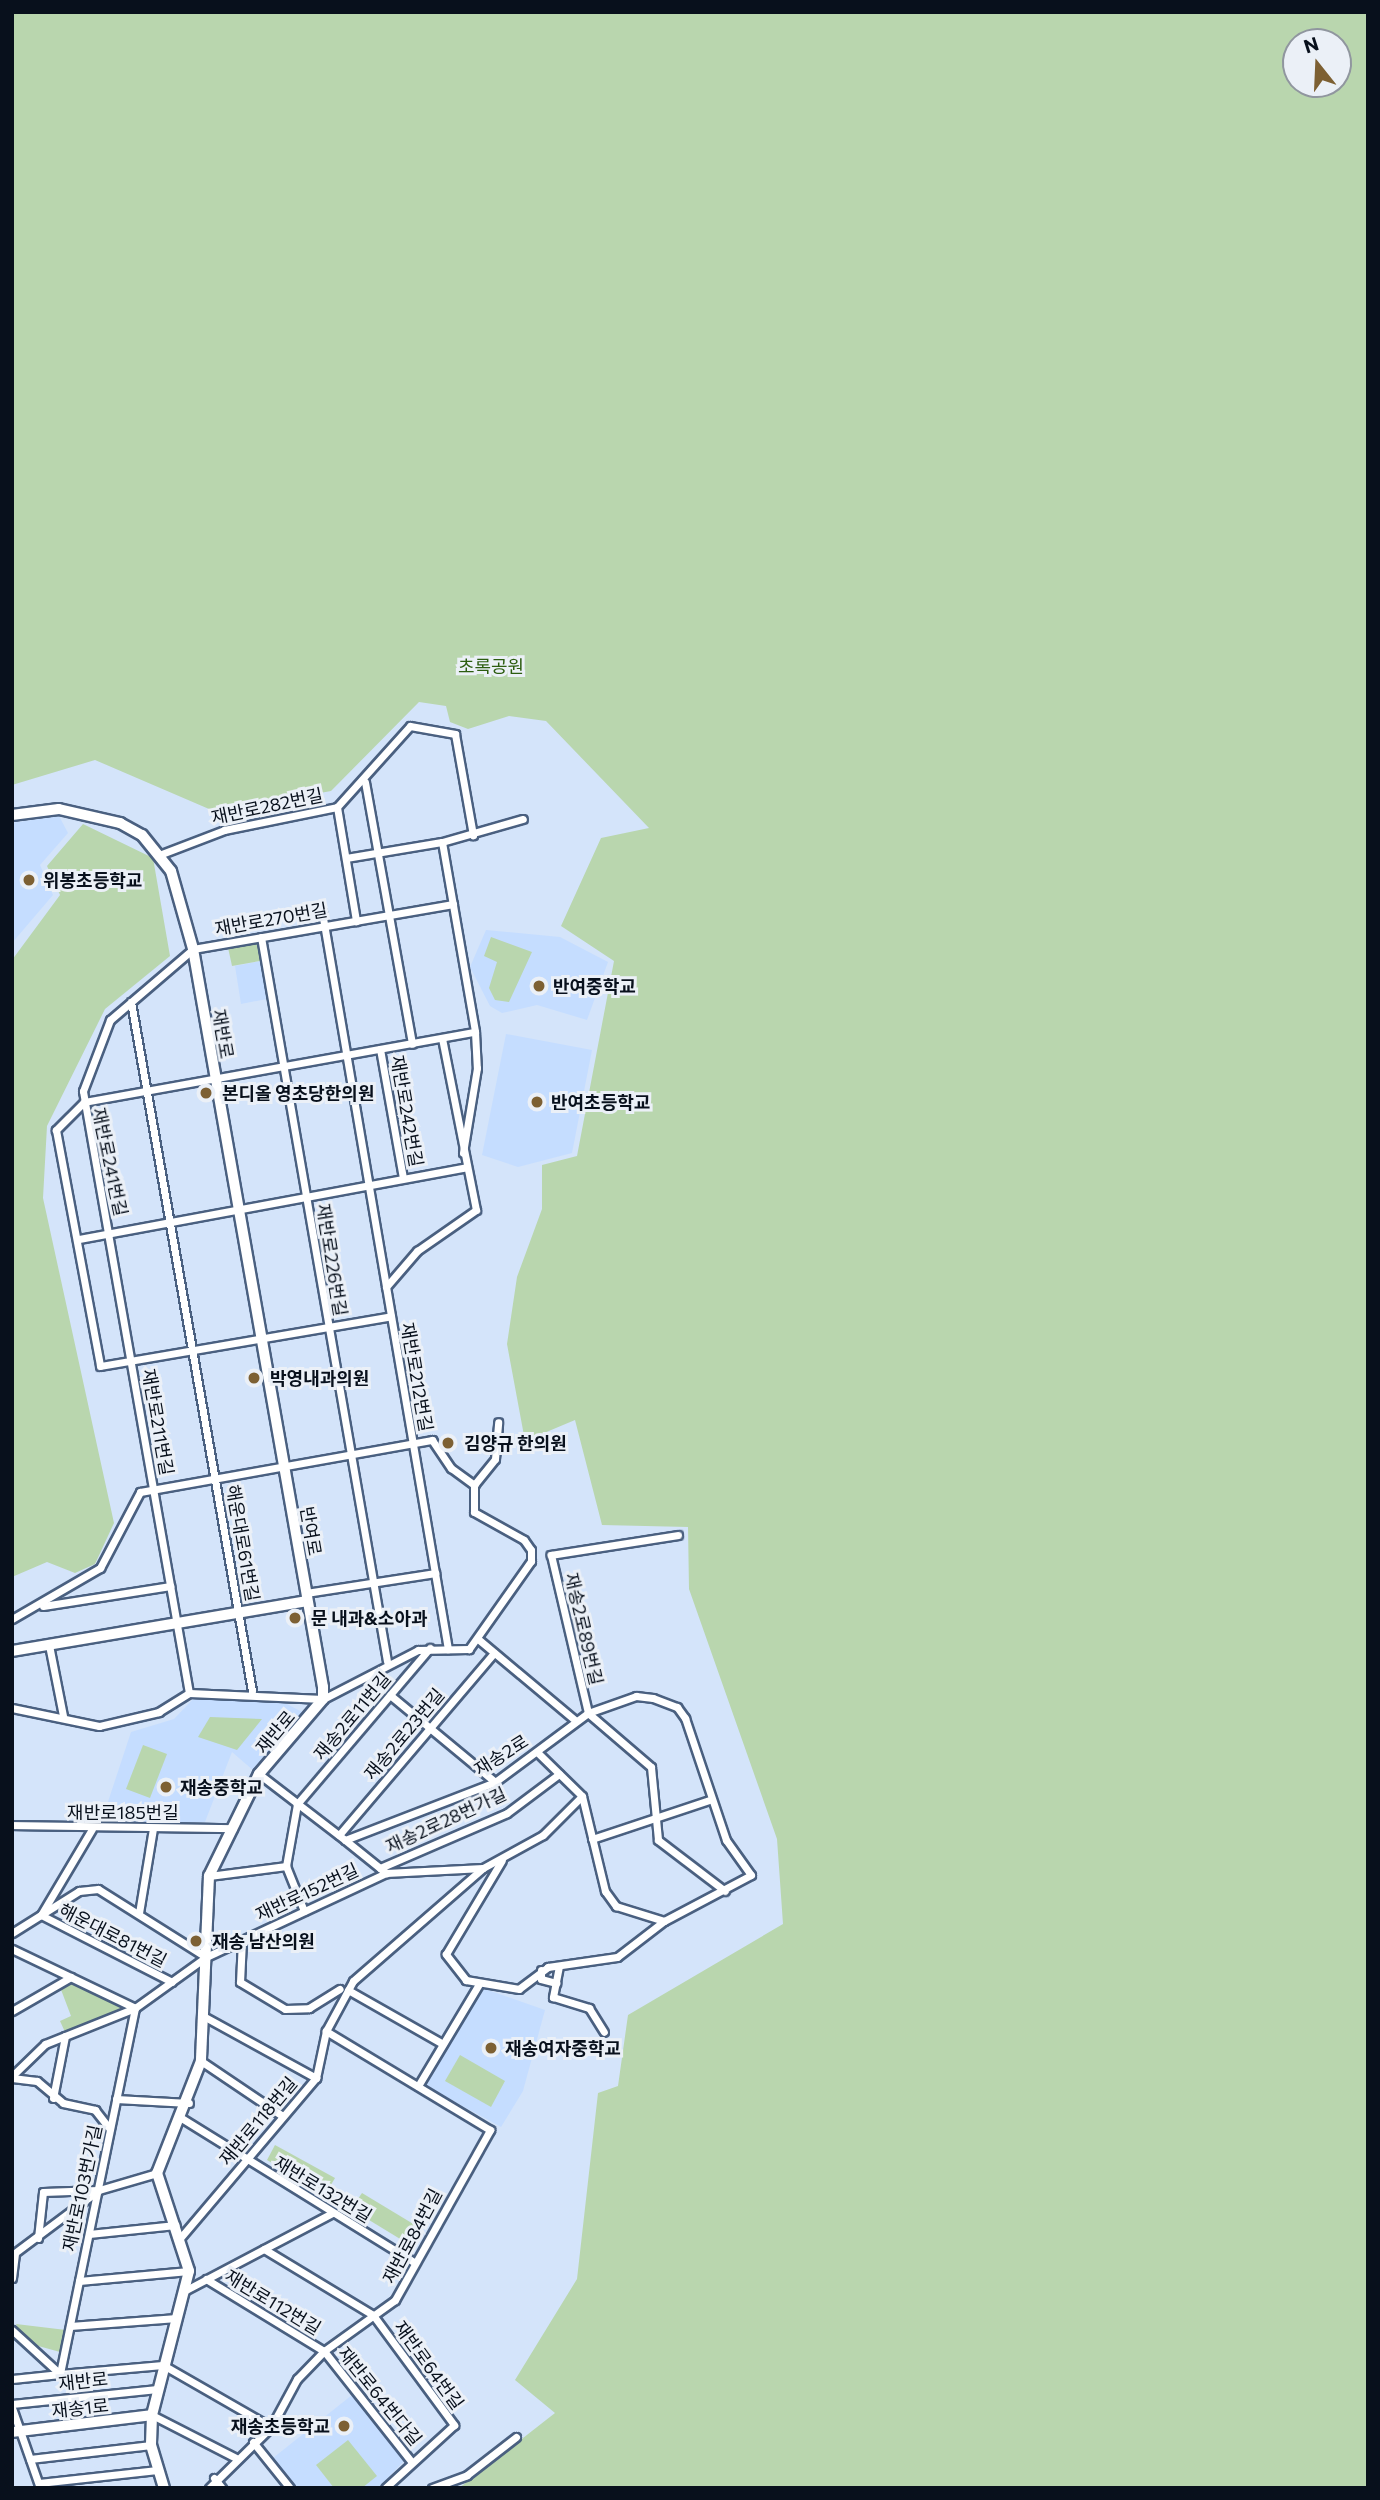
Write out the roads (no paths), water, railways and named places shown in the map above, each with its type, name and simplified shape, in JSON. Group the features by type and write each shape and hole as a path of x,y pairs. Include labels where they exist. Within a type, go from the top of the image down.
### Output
{"main road":[{"name":"재반로","path":"12,816 89,812 142,835 159,855 186,914 283,1466"},
{"name":"반여로","path":"283,1466 307,1597"},
{"name":"해운대로61번길","path":"12,1651 239,1612 307,1597"},
{"path":"307,1597 323,1699"},
{"name":"재반로","path":"157,2173 183,2119 201,2061 209,1876 259,1774 323,1699"},
{"path":"157,2173 181,2237 189,2270 152,2416 151,2445 164,2488"},
{"name":"재송1로","path":"16,2431 152,2416"}],"street":[{"name":"재반로282번길","path":"159,855 223,830 337,807 365,782 410,726 455,734 473,835"},
{"path":"365,782 412,1044"},
{"path":"337,807 356,921"},
{"path":"346,858 442,842 523,819"},
{"path":"442,842 475,1032 477,1068 463,1153"},
{"name":"재반로270번길","path":"192,949 453,904"},
{"path":"79,1239 100,1366 391,1317 322,912"},
{"path":"261,937 306,1196"},
{"path":"192,949 110,1020 84,1102 475,1032"},
{"path":"131,1002 216,1478"},
{"path":"386,1287 417,1251 476,1210 442,1038"},
{"name":"재반로242번길","path":"380,1049 403,1178"},
{"name":"재반로241번길","path":"84,1102 109,1233"},
{"name":"재반로241번길","path":"84,1102 56,1130 79,1239 239,1209"},
{"name":"재반로242번길","path":"239,1209 466,1167"},
{"name":"재반로226번길","path":"306,1196 327,1328"},
{"path":"109,1233 131,1361"},
{"name":"재반로212번길","path":"391,1317 413,1444"},
{"path":"327,1328 387,1661"},
{"name":"재반로211번길","path":"131,1361 154,1489"},
{"path":"12,1708 63,1716 99,1726 131,1721 188,1693 253,1691 323,1699 387,1661 430,1647 469,1649 531,1561 531,1550 524,1539 474,1512 474,1485 495,1459 498,1422"},
{"name":"재반로212번길","path":"283,1466 432,1440 451,1468 474,1485"},
{"path":"413,1444 448,1649"},
{"name":"재반로211번길","path":"12,1619 39,1607 100,1568 140,1492 283,1466"},
{"name":"해운대로61번길","path":"216,1478 253,1691"},
{"path":"154,1489 188,1693"},
{"name":"재송2로89번길","path":"588,1713 551,1555 678,1535"},
{"path":"307,1597 435,1573"},
{"path":"39,1607 170,1586"},
{"path":"478,1639 576,1721"},
{"path":"49,1645 63,1716"},
{"name":"재송2로11번길","path":"298,1804 430,1647"},
{"name":"재송2로23번길","path":"342,1838 494,1653"},
{"path":"390,1695 495,1782"},
{"name":"재송2로","path":"342,1838 495,1782 588,1713 636,1696 677,1707 726,1840 752,1869 746,1880 664,1921 617,1957 541,1970 519,1989 479,1984 456,1974 446,1946 502,1860"},
{"path":"588,1713 651,1767 654,1834 668,1853 725,1891"},
{"path":"537,1752 582,1796 600,1881 616,1906 664,1921"},
{"path":"259,1774 383,1870 483,1868 544,1835 582,1796"},
{"name":"재송2로28번가길","path":"383,1870 507,1813 559,1774"},
{"path":"592,1839 712,1799"},
{"path":"298,1804 286,1866 304,1911"},
{"name":"재반로185번길","path":"12,1825 92,1829 233,1828"},
{"path":"139,1913 153,1828"},
{"path":"41,1915 92,1829"},
{"path":"209,1876 286,1866"},
{"name":"재반로118번길","path":"181,2237 281,2115 316,2078 326,2031 344,1989 483,1868"},
{"name":"재반로152번길","path":"206,1957 383,1870"},
{"path":"12,1933 90,1889 139,1913 206,1957"},
{"name":"해운대로81번길","path":"41,1915 172,1982"},
{"name":"재반로152번길","path":"242,1940 240,1982 285,2009 309,2008 344,1989"},
{"path":"12,1949 135,2008"},
{"name":"해운대로81번길","path":"12,2077 45,2044 135,2008 206,1957"},
{"path":"559,1966 553,1997 589,2008 604,2032"},
{"path":"541,1970 541,1979 556,1983"},
{"path":"12,2011 71,1977"},
{"path":"326,2031 418,2086 479,1984"},
{"path":"344,1989 443,2043"},
{"name":"재반로103번가길","path":"60,2374 135,2008"},
{"path":"205,2017 316,2078"},
{"path":"53,2098 65,2036"},
{"path":"201,2061 281,2115"},
{"path":"12,2077 45,2084 53,2098 95,2110 110,2130"},
{"name":"재반로84번길","path":"209,2488 214,2477 271,2427 297,2379 324,2351 395,2300 490,2130 418,2086"},
{"path":"116,2099 189,2103"},
{"name":"재반로132번길","path":"183,2119 246,2161 414,2262"},
{"path":"38,2238 43,2192 99,2190 157,2173"},
{"path":"12,2278 14,2254 99,2190"},
{"name":"재반로112번길","path":"186,2290 332,2213"},
{"path":"89,2234 177,2225"},
{"path":"264,2249 373,2315"},
{"path":"79,2281 189,2270"},
{"name":"재반로112번길","path":"206,2279 324,2351"},
{"name":"재반로64번길","path":"373,2315 454,2425 433,2449 411,2461 385,2488"},
{"path":"70,2326 177,2318"},
{"path":"12,2330 60,2374"},
{"name":"재반로64번다길","path":"324,2351 411,2461"},
{"path":"12,2379 163,2365 271,2427"},
{"name":"재반로","path":"12,2406 158,2389"},
{"path":"12,2406 16,2431 40,2485 157,2470"},
{"path":"152,2416 236,2458"},
{"path":"432,2488 467,2475 516,2438"},
{"path":"253,2442 290,2488"},
{"path":"30,2459 151,2445"},
{"path":"214,2477 222,2488"}],"place":[{"name":"위봉초등학교","path":"29,880"},
{"name":"반여중학교","path":"539,986"},
{"name":"본디올 영초당한의원","path":"206,1093"},
{"name":"반여초등학교","path":"537,1102"},
{"name":"박영내과의원","path":"254,1378"},
{"name":"김양규 한의원","path":"448,1443"},
{"name":"문 내과&소아과","path":"295,1618"},
{"name":"재송중학교","path":"166,1787"},
{"name":"재송 남산의원","path":"196,1941"},
{"name":"재송여자중학교","path":"491,2048"},
{"name":"재송초등학교","path":"344,2426"}],"park label":[{"name":"초록공원","path":"491,666"}]}
